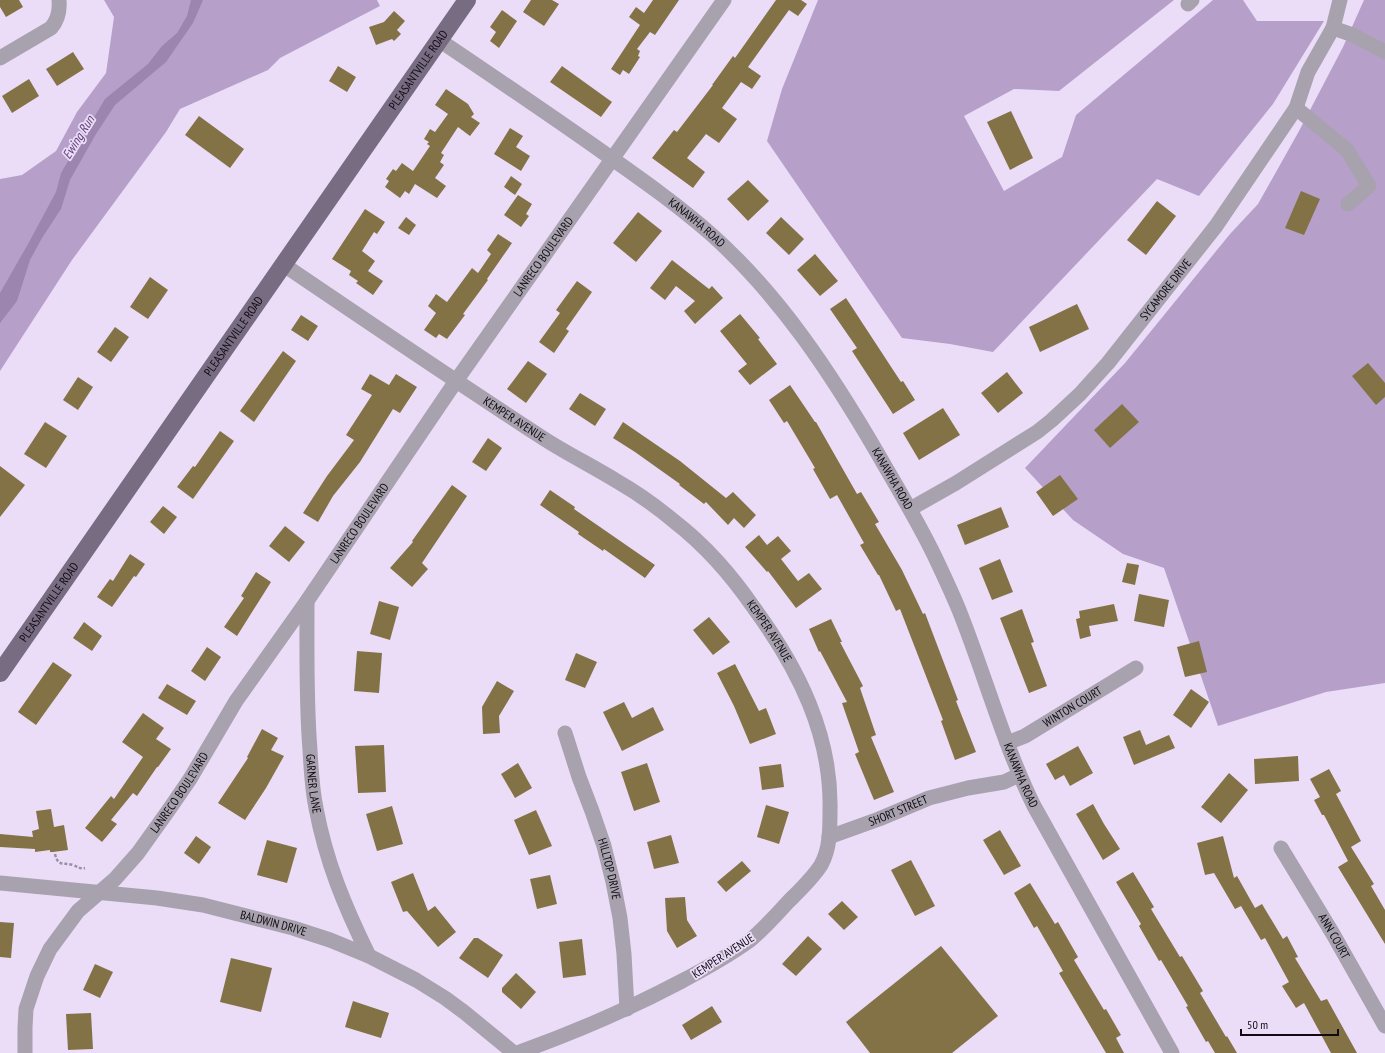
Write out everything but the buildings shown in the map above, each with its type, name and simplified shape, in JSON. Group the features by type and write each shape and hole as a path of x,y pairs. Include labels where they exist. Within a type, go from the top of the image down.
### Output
{"main road":[{"name":"PLEASANTVILLE ROAD","path":"0,673 468,0"}],"street":[{"path":"0,58 45,32 55,23 59,15 59,0"},
{"name":"LANRECO BOULEVARD","path":"25,1053 26,1010 37,976 50,949 78,911 115,879 138,853 168,811 190,779 236,701 307,601 456,382 724,0"},
{"name":"SYCAMORE DRIVE","path":"910,509 956,483 1037,432 1080,394 1108,363 1142,322 1216,226 1296,108 1308,72 1333,28 1340,0"},
{"path":"1333,28 1353,35 1385,52"},
{"name":"KANAWHA ROAD","path":"439,40 550,115 675,204 714,237 746,268 775,301 807,342 840,390 910,509 935,558 959,611 1019,775 1034,806 1172,1053"},
{"path":"1296,108 1348,150 1369,186 1348,204"},
{"name":"KEMPER AVENUE","path":"284,265 456,382 550,442 616,480 653,505 691,536 718,562 766,623 802,684 814,712 821,735 828,771 830,802 829,837 828,850 821,864 810,880 748,942 699,972 627,1009 562,1037 516,1053"},
{"name":"GARNER LANE","path":"307,601 308,719 312,777 316,807 326,852 338,888 369,956"},
{"name":"WINTON COURT","path":"1007,743 1025,736 1136,668"},
{"name":"HILLTOP DRIVE","path":"565,733 604,846 613,882 620,918 624,954 627,1009"},
{"name":"SHORT STREET","path":"829,837 879,819 929,798 968,788 1004,782 1019,775"},
{"name":"ANN COURT","path":"1281,848 1333,934 1385,1026"},
{"name":"BALDWIN DRIVE","path":"0,883 157,898 203,905 293,928 330,940 369,956 416,980 445,998 516,1053"}],"path":[{"path":"55,854 56,860 61,864 72,865 80,869 85,868"}],"shaded area":[{"path":"104,0 377,0 380,6 280,58 268,70 180,109 166,132 72,260 0,371 0,179 22,175 56,151 77,112 106,73 114,17"},
{"path":"191,0 203,0 193,23 166,62 115,105 96,134 70,180 61,209 30,260 17,301 0,323 0,293 56,192 61,173 105,99 148,64 162,46 177,33 187,16"},
{"path":"818,0 1174,0 1059,91 1014,89 964,116 1004,191 1062,157 1076,115 1213,0 1243,0 1257,21 1324,21 1273,104 1199,196 1157,179 993,352 950,344 902,338 767,141 782,89"},
{"path":"1364,0 1385,0 1385,683 1326,692 1218,726 1164,568 1123,554 1073,520 1025,468 1125,363 1230,234 1258,204 1299,131 1343,47"}],"water label":[{"name":"Ewing Run","path":"78,137"}]}
